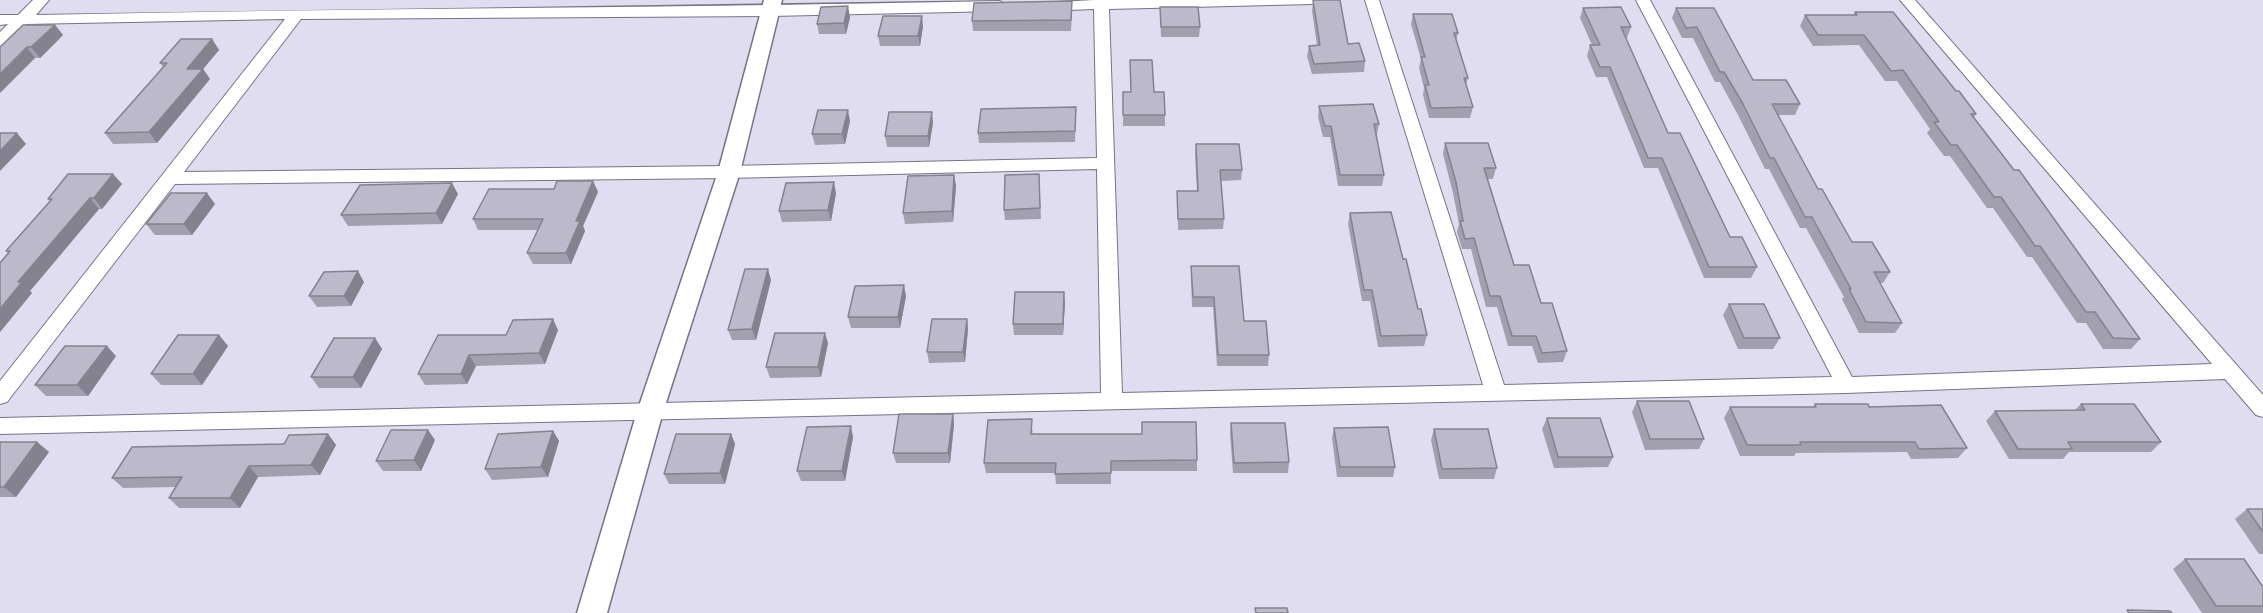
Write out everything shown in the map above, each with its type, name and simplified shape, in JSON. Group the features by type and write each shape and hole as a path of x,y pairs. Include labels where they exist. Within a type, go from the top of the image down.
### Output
{"street":[{"path":"0,41 42,0"},
{"path":"0,20 771,5 1024,6 1101,2 1312,0"},
{"path":"1372,0 1496,393"},
{"path":"1643,0 1846,384"},
{"path":"1907,0 2263,409"},
{"path":"1101,2 1112,400"},
{"path":"592,613 650,412 729,172 771,5"},
{"path":"0,396 297,14"},
{"path":"170,178 729,172 1104,163"},
{"path":"0,426 1496,393 2230,371"}],"building":[{"path":"1313,0 1340,0 1348,44 1359,43 1365,61 1314,64 1309,46 1320,45"},
{"path":"1072,1 1071,20 972,21 974,3"},
{"path":"848,6 844,23 817,24 821,7"},
{"path":"1160,7 1198,7 1200,27 1161,27"},
{"path":"1621,7 1631,27 1621,27 1668,133 1680,133 1730,237 1742,237 1757,267 1709,267 1662,158 1648,158 1610,67 1600,67 1590,45 1600,45 1583,8"},
{"path":"1676,8 1714,8 1753,80 1786,80 1800,104 1772,104 1818,189 1822,189 1852,242 1872,242 1890,272 1874,272 1902,323 1866,322 1812,217 1805,217 1774,158 1770,158 1743,104 1724,72 1720,72 1697,27 1686,28"},
{"path":"1855,12 1893,12 1956,91 1959,91 1976,114 1971,114 2014,170 2019,170 2140,339 2113,338 2095,312 2086,312 2040,246 2035,246 2001,197 1994,197 1957,145 1951,145 1934,122 1939,122 1903,70 1891,71 1864,35 1818,35 1805,15 1857,15"},
{"path":"1413,14 1452,14 1458,33 1454,33 1468,78 1464,78 1473,107 1431,108 1425,85 1429,85 1421,57 1425,57"},
{"path":"883,16 922,16 918,36 878,36"},
{"path":"23,25 55,25 31,47 27,47 0,74 0,47"},
{"path":"181,39 212,39 187,69 203,69 149,132 105,133 167,63 160,63"},
{"path":"1130,60 1152,60 1154,92 1164,92 1165,115 1123,115 1123,92 1131,92"},
{"path":"1373,104 1379,124 1374,124 1384,175 1340,175 1331,126 1325,126 1319,106"},
{"path":"1076,107 1075,131 978,133 981,109"},
{"path":"818,110 848,110 842,134 812,134"},
{"path":"889,112 932,112 928,136 885,136"},
{"path":"0,133 17,133 0,151"},
{"path":"1445,143 1488,143 1496,168 1484,168 1514,265 1529,265 1541,303 1552,303 1567,351 1542,353 1536,336 1512,336 1500,296 1490,296 1474,238 1465,239 1460,221 1463,221 1456,182"},
{"path":"1196,144 1239,144 1242,170 1220,170 1224,219 1178,219 1177,191 1198,191"},
{"path":"68,174 113,174 18,282 22,282 0,309 0,263 10,251 6,251 52,199 48,199"},
{"path":"1039,174 1040,208 1004,210 1005,175"},
{"path":"954,175 952,211 903,213 908,176"},
{"path":"557,181 593,181 576,221 580,221 566,253 527,253 543,219 473,219 489,189 554,189"},
{"path":"834,182 828,210 779,211 786,183"},
{"path":"452,183 436,213 341,215 360,185"},
{"path":"171,193 207,193 184,224 146,224"},
{"path":"1391,212 1427,335 1381,336 1372,290 1364,290 1350,213"},
{"path":"1191,266 1239,266 1244,321 1266,321 1269,355 1218,355 1214,297 1193,297"},
{"path":"745,269 768,269 752,329 728,330"},
{"path":"358,271 344,296 309,296 324,272"},
{"path":"904,285 898,317 848,317 855,286"},
{"path":"1015,292 1064,292 1063,324 1013,324"},
{"path":"1729,304 1764,304 1780,338 1744,338"},
{"path":"553,319 539,353 469,355 461,374 418,374 438,335 506,335 513,320"},
{"path":"932,319 967,319 963,352 927,352"},
{"path":"775,333 825,333 818,367 766,367"},
{"path":"178,335 219,335 193,374 151,374"},
{"path":"334,338 375,338 353,377 311,377"},
{"path":"65,346 107,346 77,385 35,385"},
{"path":"1637,401 1689,401 1704,439 1650,439"},
{"path":"1815,404 1868,404 1869,407 1941,405 1967,448 1919,449 1915,442 1800,442 1801,445 1747,445 1730,407 1816,407"},
{"path":"2081,404 2134,404 2161,442 2068,442 2072,449 2018,449 1995,411 2085,410"},
{"path":"899,414 953,414 948,453 893,453"},
{"path":"1547,418 1600,418 1613,457 1558,457"},
{"path":"1032,419 1031,434 1142,434 1142,422 1196,422 1197,460 1111,461 1111,473 1055,474 1056,463 984,463 988,420"},
{"path":"1231,423 1285,423 1289,462 1234,463"},
{"path":"851,426 842,471 797,471 807,427"},
{"path":"1388,427 1395,467 1340,467 1334,428"},
{"path":"1434,429 1488,429 1497,468 1442,469"},
{"path":"391,430 428,430 414,460 376,461"},
{"path":"553,431 541,467 485,469 498,434"},
{"path":"328,434 311,465 249,466 230,498 169,498 182,477 112,478 132,447 284,444 289,435"},
{"path":"676,434 731,434 720,473 664,474"},
{"path":"0,442 37,442 4,487 0,487"},
{"path":"2247,509 2263,509 2263,532"},
{"path":"2185,559 2244,559 2263,587 2263,606 2216,606"},
{"path":"1255,608 1287,608 1288,613 1256,613"},
{"path":"2127,610 2170,611 2172,613 2129,613"}]}
